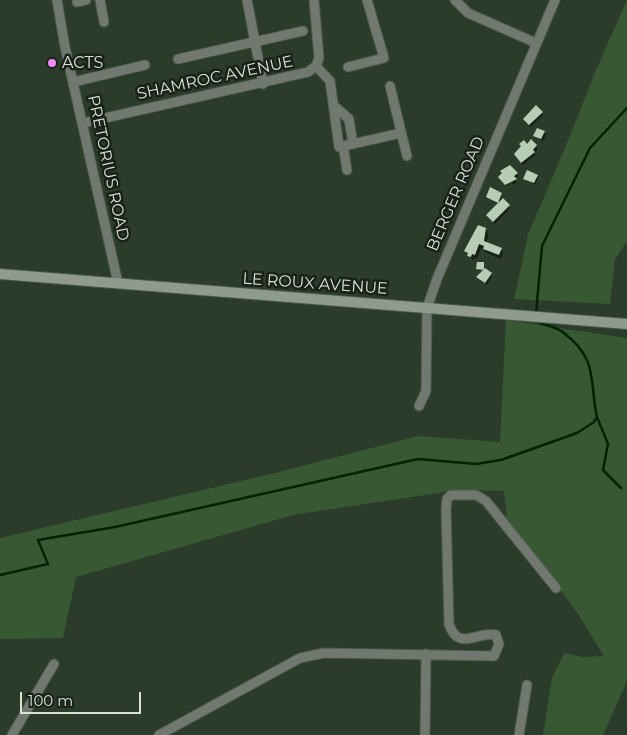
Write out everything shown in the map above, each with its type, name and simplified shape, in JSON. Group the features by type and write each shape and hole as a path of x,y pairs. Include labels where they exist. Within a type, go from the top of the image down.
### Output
{"main road":[{"name":"LE ROUX AVENUE","path":"0,274 627,324"}],"street":[{"name":"PRETORIUS ROAD","path":"57,0 73,82 118,284"},
{"path":"100,0 104,22"},
{"path":"247,0 263,84"},
{"name":"SHAMROC AVENUE","path":"82,123 263,84 308,72 316,66 318,58 314,0"},
{"path":"348,67 384,58 367,0"},
{"path":"455,0 468,13 536,43"},
{"name":"BERGER ROAD","path":"418,406 426,391 427,308 441,270 554,0"},
{"path":"178,59 303,31"},
{"path":"73,82 145,65"},
{"path":"316,66 330,80 341,146 348,170"},
{"path":"390,86 406,156"},
{"path":"333,105 349,119 353,144"},
{"path":"341,146 401,133"},
{"path":"160,735 300,658 324,653 494,656 499,644 496,635 464,639 454,635 449,624 446,512 449,496 470,494 486,501 556,588"},
{"path":"425,735 426,654"},
{"path":"12,735 54,664"},
{"path":"519,735 527,685"}],"green space":[{"path":"627,0 627,241 615,259 610,304 514,299 528,235"},
{"path":"506,320 627,338 627,681 603,735 543,735 552,678 564,653 583,657 604,656 576,611 507,519 504,491 458,490 293,515 76,577 63,638 0,639 0,538 275,473 418,436 500,442"}],"building":[{"path":"536,105 543,112 529,125 523,119"},
{"path":"537,128 545,131 541,139 533,136"},
{"path":"531,139 537,145 533,150 535,152 521,163 514,154 521,146 519,144 524,140 527,144"},
{"path":"510,165 518,173 514,176 517,179 505,185 498,177 502,173 500,171"},
{"path":"527,170 538,175 534,183 523,179"},
{"path":"490,187 502,193 498,203 486,197"},
{"path":"503,198 510,205 493,222 486,215"},
{"path":"478,225 486,228 484,241 502,248 499,255 483,249 484,246 479,244 475,255 467,256 468,253 464,251"},
{"path":"477,262 484,262 484,270 476,269"},
{"path":"485,268 492,273 485,283 476,277"}],"waterway":[{"path":"536,313 542,246 590,148 627,108"},
{"path":"0,575 48,564 38,540 115,527 418,459 476,464 501,460 577,433 594,422 597,417 588,362 583,352 564,333 536,321"},
{"path":"597,417 608,444 603,470 621,488"}],"place":[{"name":"ACTS","path":"52,63"}]}
